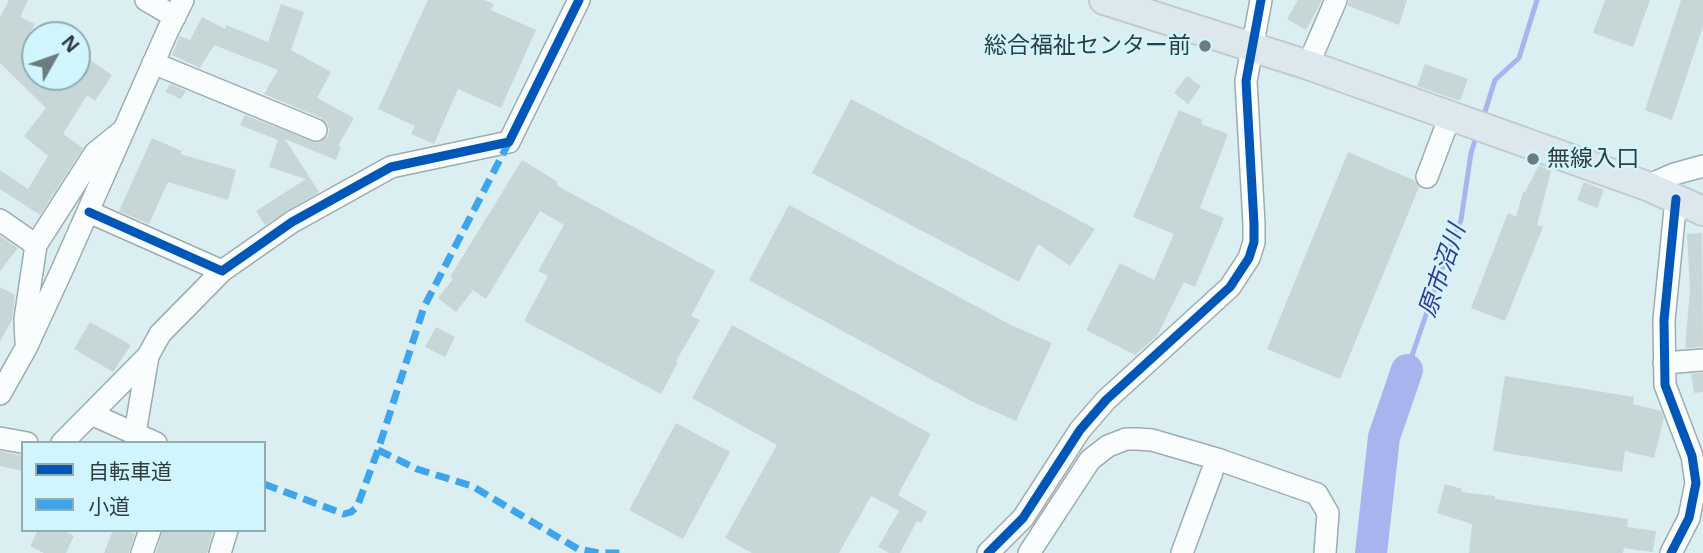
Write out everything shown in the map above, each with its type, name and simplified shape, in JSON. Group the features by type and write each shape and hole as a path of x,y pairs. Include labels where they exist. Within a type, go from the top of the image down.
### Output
{"main road":[{"path":"1104,0 1308,65 1647,187 1703,211"}],"street":[{"path":"0,394 26,348 179,8 146,0"},
{"path":"64,441 148,356 160,334 222,271 292,222 391,167 509,142 579,0"},
{"path":"988,553 1023,518 1080,430 1106,400 1230,287 1249,258 1254,242 1254,224 1247,81 1261,0"},
{"path":"1308,65 1336,0"},
{"path":"153,63 316,130"},
{"path":"1427,177 1469,122"},
{"path":"26,348 25,318 36,245 95,153 123,130"},
{"path":"1647,187 1674,174 1703,166"},
{"path":"1671,553 1689,518 1696,482 1692,456 1665,385 1664,320 1676,199"},
{"path":"89,212 222,271"},
{"path":"0,220 36,245"},
{"path":"135,433 148,356"},
{"path":"1664,362 1703,360"},
{"path":"91,414 152,441"},
{"path":"0,438 21,442"},
{"path":"1029,553 1090,460 1108,446 1126,439 1152,440 1217,459 1317,494 1328,513 1325,553"},
{"path":"1182,553 1212,472"},
{"path":"142,553 149,532"},
{"path":"220,553 226,532"}],"building":[{"path":"9,0 28,0 20,17 29,21 21,21 21,84 0,63 0,17"},
{"path":"428,0 484,0 494,4 491,10 536,30 501,108 458,89 434,144 411,134 415,126 378,109"},
{"path":"1298,0 1322,0 1306,30 1287,19"},
{"path":"1349,0 1407,0 1399,25 1348,6"},
{"path":"1605,0 1650,0 1633,47 1593,33"},
{"path":"1681,0 1703,0 1703,26 1672,120 1645,110"},
{"path":"281,4 304,12 291,50 331,72 317,98 354,118 338,146 341,147 336,160 285,139 319,192 265,225 256,211 306,179 269,167 278,140 240,125 245,115 317,143 328,136 327,123 264,94 278,70 214,45 200,68 172,55 180,36 190,40 202,17 225,29 226,25 268,42"},
{"path":"91,61 112,75 95,101 87,95 63,134 83,148 40,215 0,189 0,170 28,189 48,156 24,136 46,108 29,91 91,91"},
{"path":"1425,64 1468,79 1460,101 1417,86"},
{"path":"1187,76 1201,86 1188,104 1174,93"},
{"path":"170,84 186,91 181,99 165,92"},
{"path":"851,99 1095,229 1070,266 1038,244 1019,282 812,173"},
{"path":"1179,110 1203,120 1201,124 1228,134 1200,208 1224,218 1195,287 1184,282 1157,336 1135,355 1086,330 1120,263 1154,280 1174,234 1133,217"},
{"path":"152,138 182,151 180,154 236,170 228,200 168,182 149,224 119,211"},
{"path":"1348,152 1414,180 1419,187 1340,379 1267,349"},
{"path":"522,160 558,182 556,185 715,271 691,316 700,320 676,361 678,362 661,394 524,321 548,276 538,271 564,225 540,211 486,299 473,290 456,312 438,298 453,279 450,277"},
{"path":"1539,165 1551,171 1537,225 1543,227 1505,321 1471,308 1508,213 1516,217 1523,192"},
{"path":"1584,182 1604,190 1597,208 1577,200"},
{"path":"789,205 1009,324 1052,343 1016,421 973,402 749,280"},
{"path":"1702,233 1703,347 1685,348 1690,290 1687,234"},
{"path":"0,236 18,248 0,271"},
{"path":"0,287 15,295 12,320 0,342"},
{"path":"90,322 131,345 113,372 74,349"},
{"path":"732,325 931,434 898,495 927,512 921,523 917,521 900,553 889,553 878,547 899,511 871,496 839,553 752,553 725,538 777,445 692,398"},
{"path":"436,327 455,337 445,357 425,347"},
{"path":"1703,373 1703,392 1694,393 1691,374"},
{"path":"1505,376 1634,397 1633,404 1661,411 1664,418 1654,458 1625,451 1622,472 1493,451"},
{"path":"676,423 730,452 683,539 629,510"},
{"path":"0,451 21,456 21,471 0,466"},
{"path":"1445,484 1462,489 1461,492 1495,496 1495,499 1628,519 1627,527 1656,531 1653,552 1624,548 1623,553 1469,553 1472,524 1437,513"},
{"path":"37,532 66,532 74,536 66,553 44,553 30,546"},
{"path":"112,532 135,533 129,553 104,553"},
{"path":"162,532 212,532 207,553 156,553"}],"waterway":[{"name":"原市沼川","path":"1483,118 1495,80 1519,58 1537,0"},
{"name":"原市沼川","path":"1407,370 1461,220 1471,153 1477,134"},
{"name":"原市沼川","path":"1371,553 1384,437 1407,370"}],"marked path":[{"path":"266,485 344,514 357,507 424,307 509,142"},
{"path":"378,450 417,469 472,486 578,549 599,553 626,553"}],"cycle path":[{"path":"89,212 222,271 292,222 391,167 509,142 579,0"},
{"path":"988,553 1023,518 1080,430 1106,400 1230,287 1249,258 1254,242 1254,224 1246,81 1261,0"},
{"path":"1671,553 1689,518 1696,483 1692,456 1665,385 1664,320 1676,199"}],"place":[{"name":"総合福祉センター前","path":"1205,46"},
{"name":"無線入口","path":"1533,159"}]}
